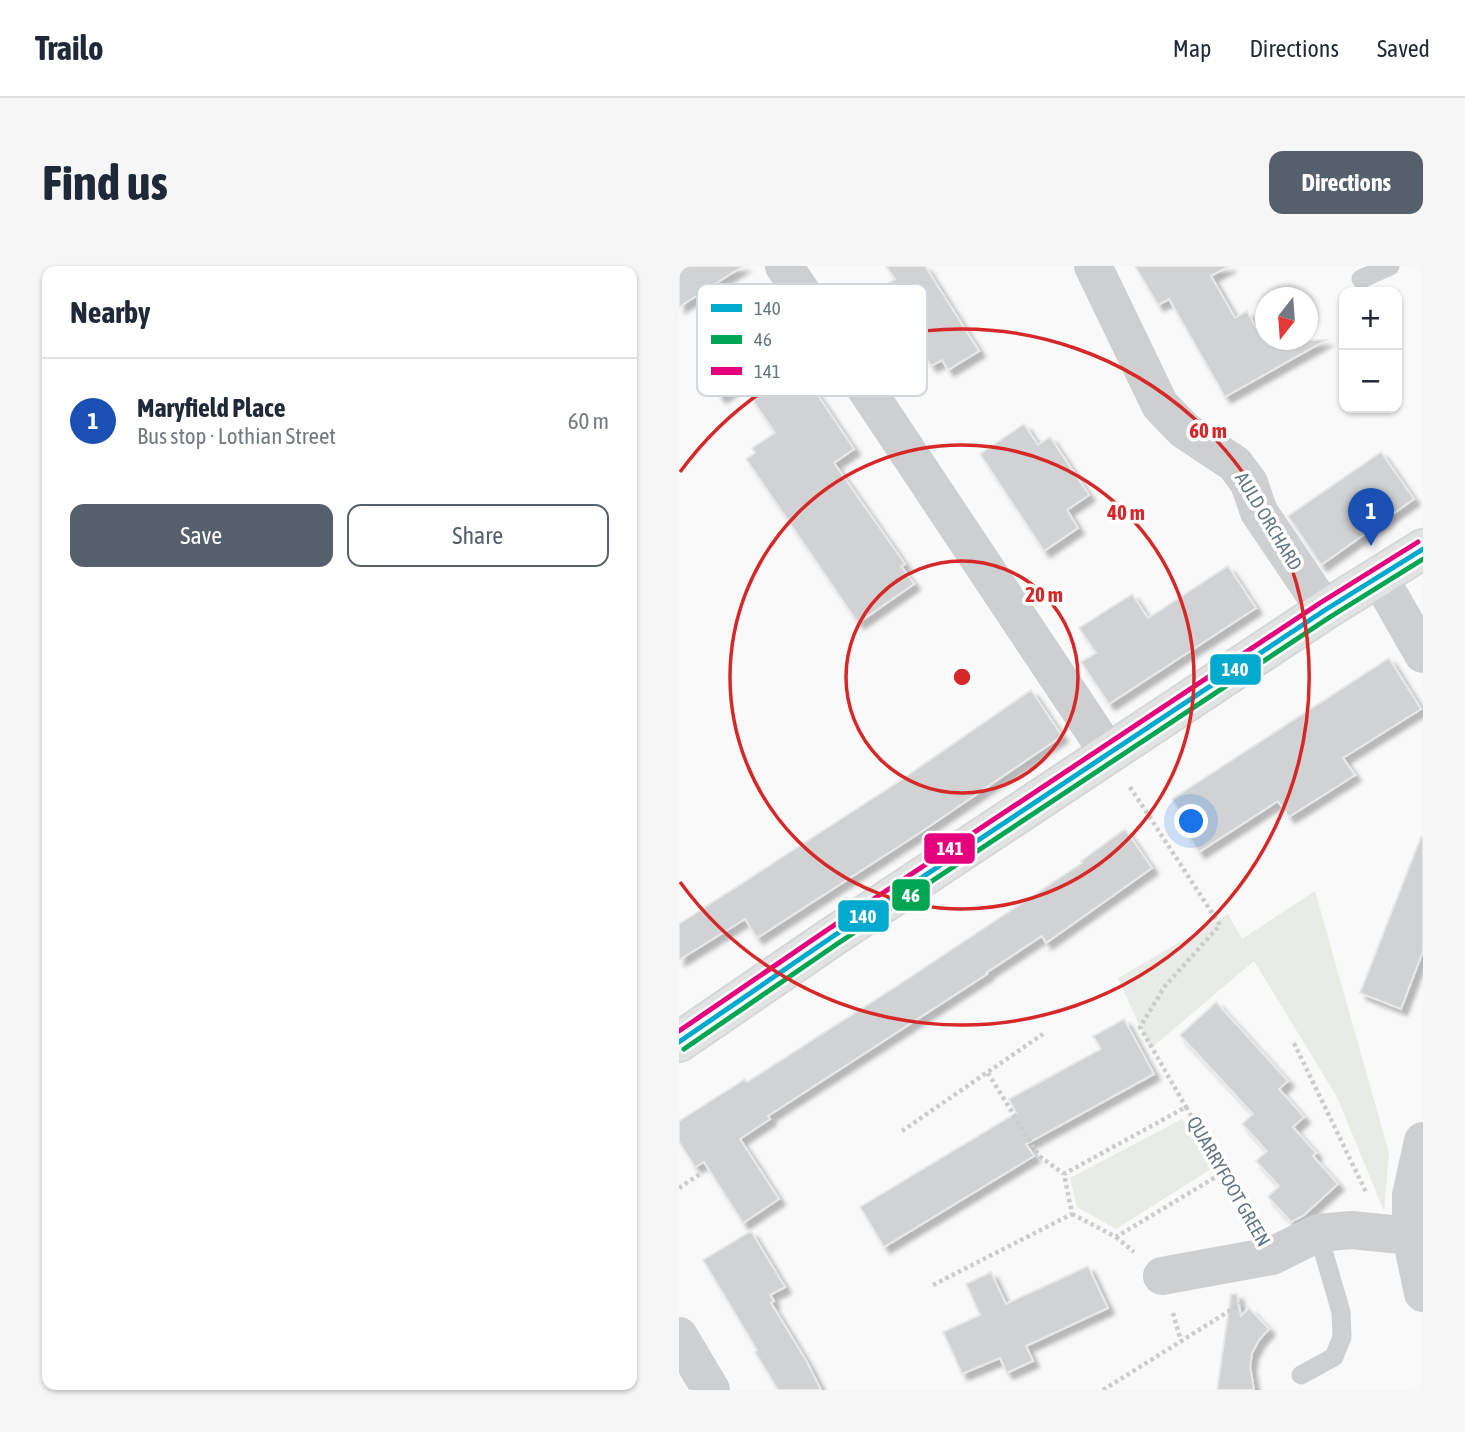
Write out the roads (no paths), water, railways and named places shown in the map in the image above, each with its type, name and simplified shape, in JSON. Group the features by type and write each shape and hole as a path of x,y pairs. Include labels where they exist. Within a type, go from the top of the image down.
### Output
{"main road":[{"path":"679,1042 832,937 1325,610 1423,549"}],"street":[{"path":"785,266 797,284"},
{"name":"AULD ORCHARD","path":"1093,266 1160,405 1184,430 1235,464 1249,483 1259,512 1325,610"},
{"path":"871,396 1109,754"},
{"path":"1379,577 1423,654"},
{"path":"1423,1141 1399,1235 1423,1293"},
{"name":"QUARRYFOOT GREEN","path":"1161,1276 1272,1256 1318,1233 1351,1230 1399,1235"},
{"path":"679,1336 711,1390"}],"lane":[{"path":"1361,279 1389,266"},
{"path":"1301,1375 1334,1357 1342,1337 1341,1312 1318,1233"}],"place":[{"name":"Maryfield Place","path":"1371,546"}]}
